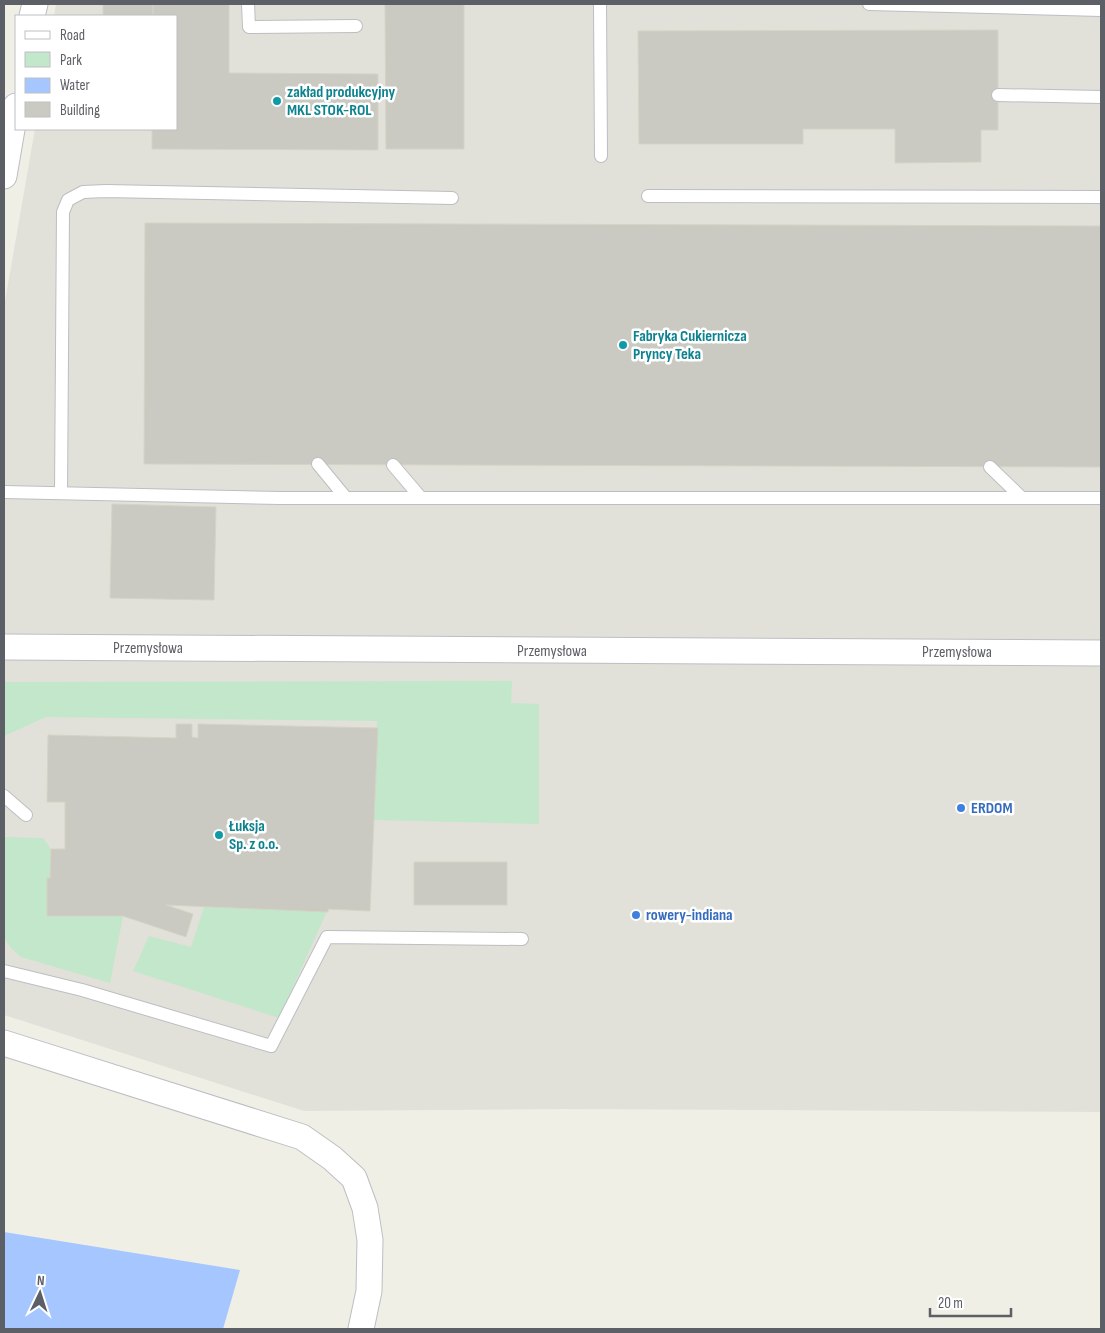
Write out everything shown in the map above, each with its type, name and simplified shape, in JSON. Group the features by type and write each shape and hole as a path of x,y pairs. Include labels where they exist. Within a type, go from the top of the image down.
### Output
{"street":[{"path":"4,176 15,112"},
{"name":"Przemysłowa","path":"4,647 1101,653"},
{"path":"4,1043 302,1137 332,1158 354,1178 365,1208 370,1240 370,1291 361,1329"}],"lane":[{"path":"248,4 249,27 356,26"},
{"path":"600,4 601,156"},
{"path":"869,4 1101,10"},
{"path":"998,95 1101,96"},
{"path":"61,493 63,212 68,200 83,192 106,190 452,198"},
{"path":"648,196 1101,198"},
{"path":"318,464 346,498"},
{"path":"393,465 421,498"},
{"path":"990,467 1022,498"},
{"path":"4,492 346,498 1101,498"},
{"path":"4,796 26,815"},
{"path":"4,971 82,990 271,1046 327,937 522,939"}],"shaded area":[{"path":"56,4 1101,4 1101,1112 563,1109 304,1111 4,1015 4,307 35,130 178,130 178,15 54,15"}],"green space":[{"path":"512,681 511,703 539,704 539,824 374,820 377,721 46,717 4,736 4,682"},
{"path":"4,837 43,838 51,849 50,878 47,878 47,916 123,916 110,983 21,957 10,947 4,937"},
{"path":"204,907 328,909 279,1018 133,971 149,936 191,947"}],"water":[{"path":"4,1232 240,1270 223,1329 4,1329"}],"building":[{"path":"103,4 153,4 153,15 103,15"},
{"name":"zakład produkcyjny MKL STOK-ROL","path":"153,4 229,4 229,73 378,74 378,150 152,149 152,130 178,130 178,15 153,15"},
{"path":"385,4 464,4 464,149 386,149"},
{"path":"998,30 998,130 981,130 981,162 895,163 895,129 803,129 803,144 639,144 638,31"},
{"name":"Fabryka Cukiernicza Pryncy Teka","path":"145,223 1101,226 1101,467 144,464"},
{"path":"112,504 216,507 214,600 110,598"},
{"name":"Łuksja Sp. z o.o.","path":"176,724 192,724 192,737 198,738 198,724 378,728 370,911 328,909 328,912 166,905 193,914 186,937 123,916 47,916 47,878 50,878 51,849 65,849 65,802 47,802 48,735 176,738"},
{"path":"414,862 507,862 507,905 414,905"}],"place":[{"name":"zakład produkcyjny MKL STOK-ROL","path":"277,101"},
{"name":"Fabryka Cukiernicza Pryncy Teka","path":"623,345"},
{"name":"ERDOM","path":"961,808"},
{"name":"Łuksja Sp. z o.o.","path":"219,835"},
{"name":"rowery-indiana","path":"636,915"}]}
